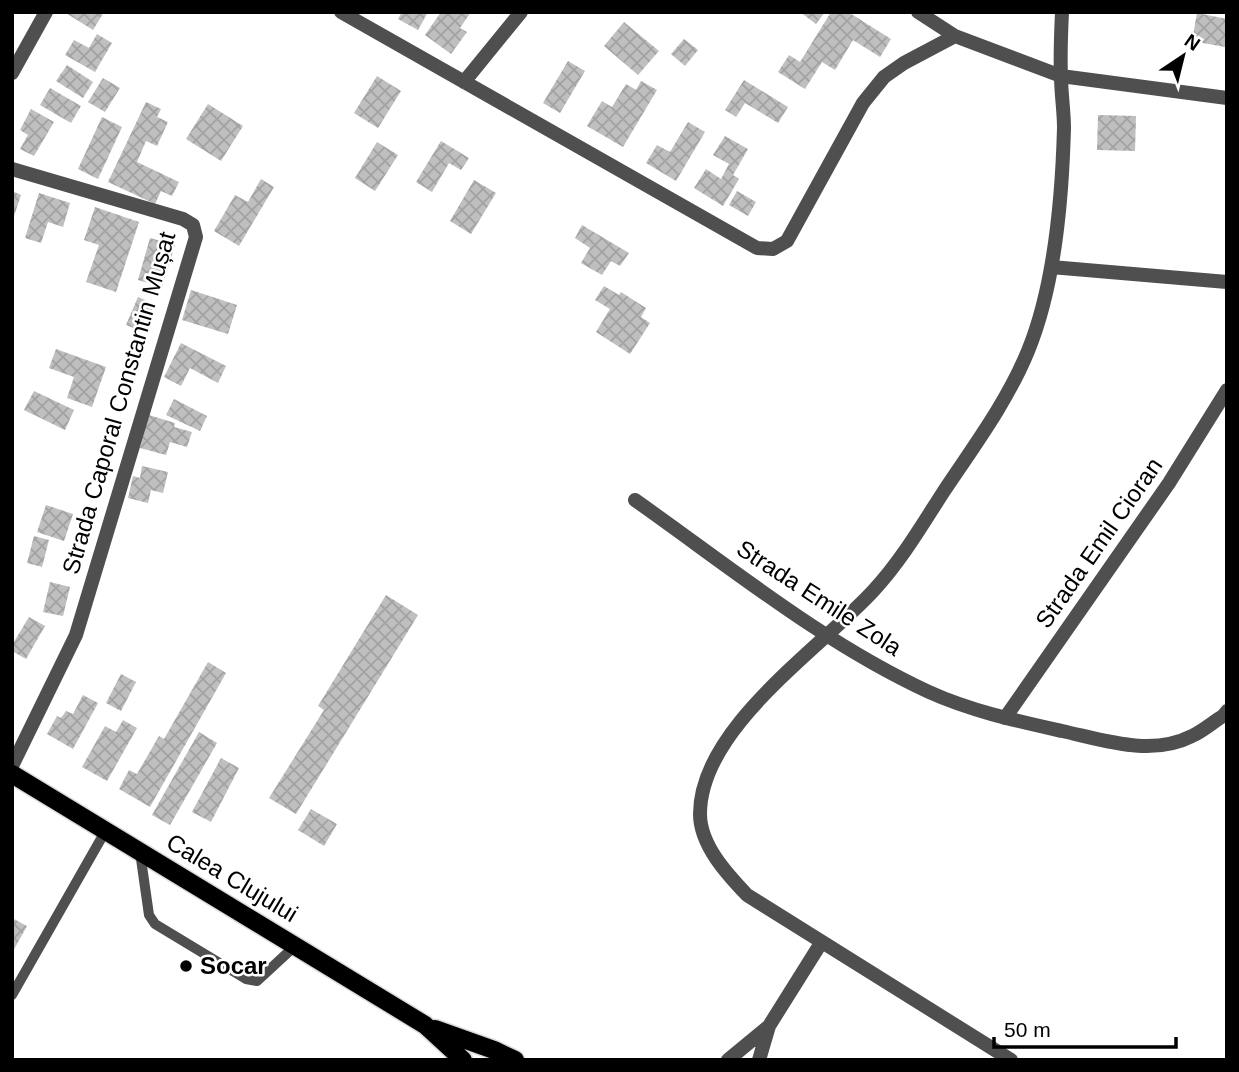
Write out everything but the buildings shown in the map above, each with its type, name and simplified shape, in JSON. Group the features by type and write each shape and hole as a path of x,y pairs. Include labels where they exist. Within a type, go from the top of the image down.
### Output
{"main road":[{"name":"Calea Clujului","path":"12,774 425,1026 463,1060"},
{"name":"Calea Clujului","path":"425,1026 494,1050 514,1060"}],"street":[{"path":"12,73 46,12"},
{"path":"341,12 757,248 773,249 787,241 863,103 884,77 904,63 955,36"},
{"path":"464,82 521,12"},
{"path":"918,12 955,36 1060,76 1227,98"},
{"path":"1011,1060 747,895 725,871 707,841 700,816 703,793 713,763 729,735 786,674 874,590 894,566 998,409 1029,350 1042,311 1051,267 1062,172 1062,12"},
{"name":"Strada Caporal Constantin Mușat","path":"12,169 183,219 193,225 196,237 76,635 12,766"},
{"path":"1051,267 1227,282"},
{"name":"Strada Emil Cioran","path":"1005,718 1169,483 1227,390"},
{"name":"Strada Emile Zola","path":"635,500 827,636 931,693 1005,718 1137,747 1169,744 1192,736 1223,716 1227,710"},
{"path":"759,1060 769,1026 821,943"},
{"path":"729,1060 769,1026"}],"lane":[{"path":"12,995 107,830"},
{"path":"140,852 149,915 155,924 246,979 257,981 296,945"}],"place":[{"name":"Socar","path":"186,966"}]}
